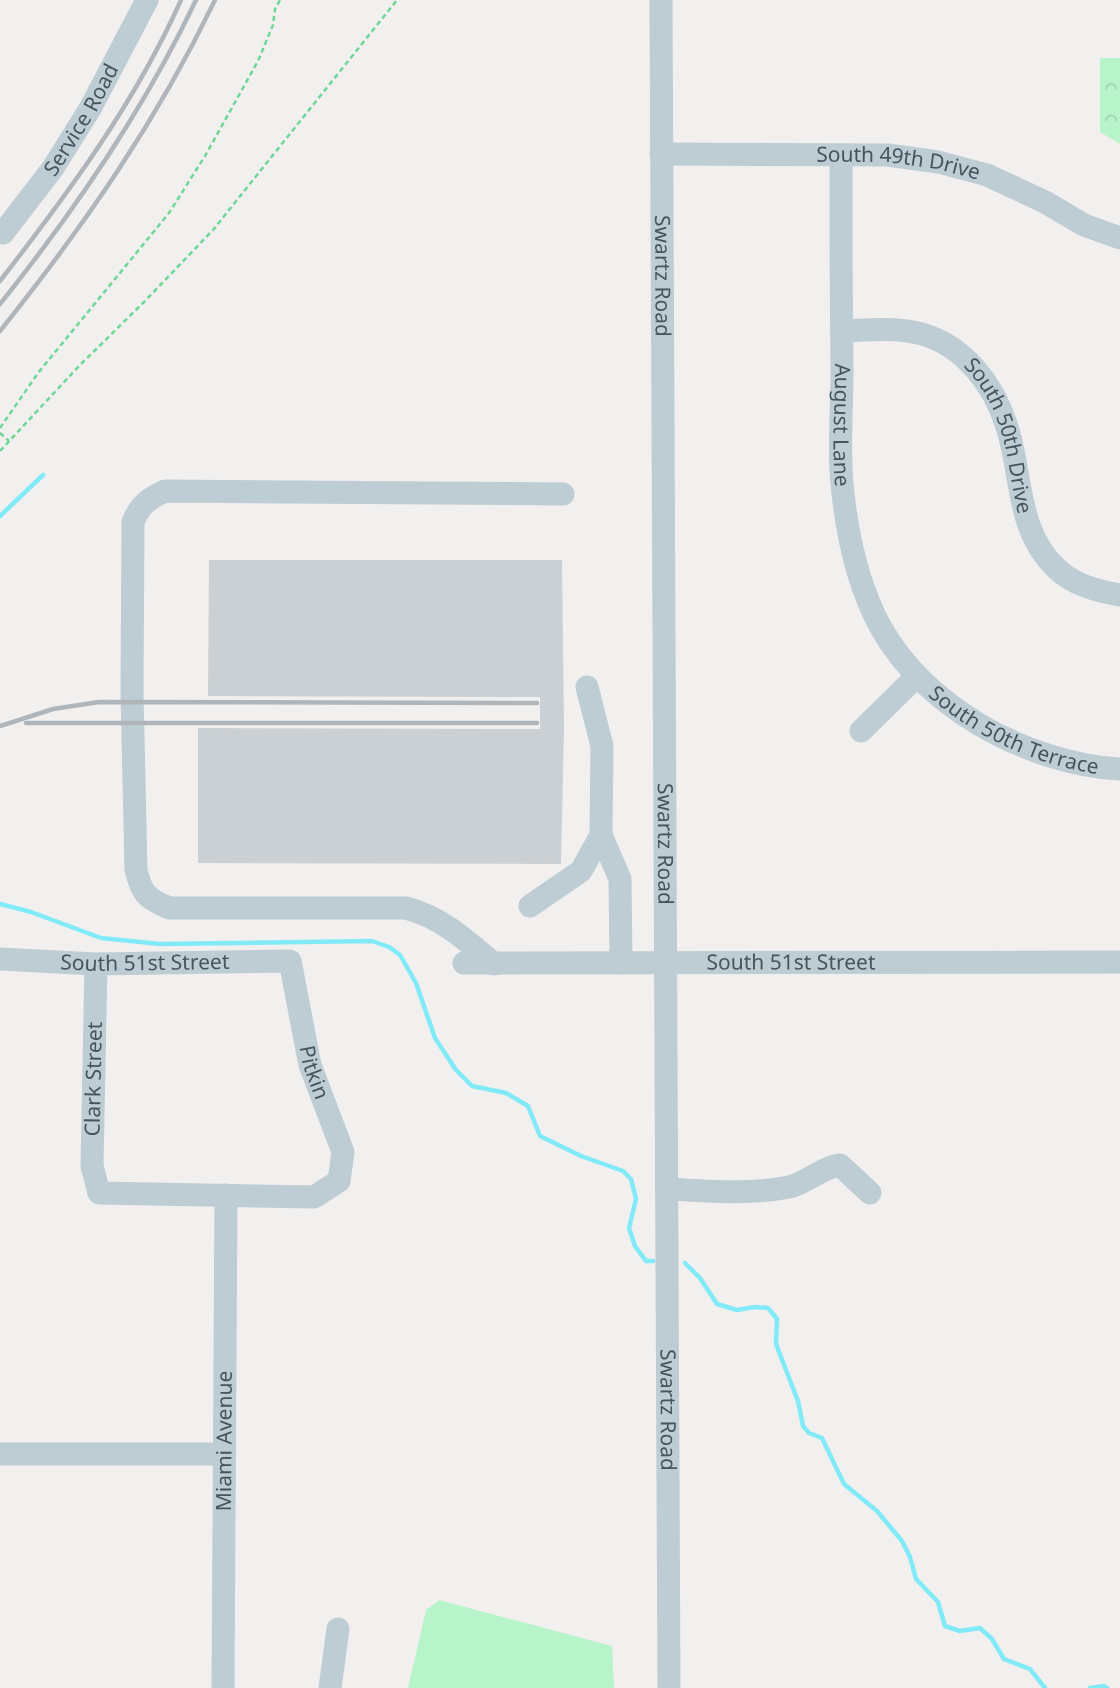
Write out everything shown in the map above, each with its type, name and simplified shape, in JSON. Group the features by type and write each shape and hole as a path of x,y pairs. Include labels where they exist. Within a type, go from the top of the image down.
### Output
{"street":[{"name":"Service Road","path":"3,233 53,167 85,117 147,0"},
{"name":"Swartz Road","path":"661,0 669,1688"},
{"name":"South 49th Drive","path":"661,155 888,155 938,162 987,175 1045,202 1084,225 1120,238"},
{"name":"August Lane","path":"841,155 843,492 857,571 871,608 889,642 916,677"},
{"name":"South 50th Drive","path":"842,331 892,330 923,334 954,349 982,374 1006,424 1026,518 1037,545 1057,569 1068,576 1090,589 1120,595"},
{"path":"494,964 439,920 406,908 169,908 150,900 140,887 136,870 132,692 133,523 139,508 149,498 165,491 563,494"},
{"path":"861,731 916,677"},
{"name":"South 50th Terrace","path":"916,677 951,708 995,734 1048,755 1098,768 1120,769"},
{"path":"587,687 602,746 601,835 620,879 621,963"},
{"path":"530,906 582,871 601,835"},
{"name":"South 51st Street","path":"0,959 96,964 290,961"},
{"name":"Pitkin","path":"226,1195 314,1197 339,1181 343,1152 310,1066 290,961"},
{"name":"South 51st Street","path":"464,962 1120,962"},
{"name":"Clark Street","path":"96,964 92,1166 99,1193 226,1195"},
{"path":"667,1189 718,1191 791,1187 830,1166 840,1165 870,1193"},
{"name":"Miami Avenue","path":"223,1688 226,1195"},
{"path":"0,1454 224,1454"},
{"path":"330,1688 338,1629"}],"path":[{"path":"0,428 38,373 169,213 205,156 258,61 280,0"},
{"path":"0,451 79,366 213,230 397,0"},
{"path":"0,433 9,441"}],"green space":[{"path":"1100,58 1120,58 1120,144 1100,132"},
{"path":"439,1600 612,1646 614,1688 408,1688 426,1610"}],"building":[{"path":"209,560 562,560 564,729 561,864 198,863 198,728 540,729 540,697 208,696"}],"waterway":[{"path":"0,516 43,475"},
{"path":"0,904 31,912 101,938 160,944 372,941 389,947 400,955 416,983 435,1038 456,1070 472,1086 506,1093 528,1106 540,1136 581,1156 623,1171 631,1179 636,1199 629,1228 635,1246 646,1261 653,1261"},
{"path":"685,1263 700,1278 717,1304 737,1310 768,1308 777,1319 776,1344 798,1401 803,1426 809,1433 822,1438 844,1484 877,1511 902,1541 916,1579 938,1602 945,1626 960,1631 980,1628 992,1639 1004,1659 1030,1669 1045,1688"},
{"path":"1090,1688 1107,1688"}],"railway":[{"path":"0,281 51,214 122,111 181,0"},
{"path":"0,304 107,158 154,81 196,0"},
{"path":"0,331 61,252 117,172 169,88 215,0"},
{"path":"0,726 53,709 99,702 537,703"},
{"path":"26,723 537,723"}]}
